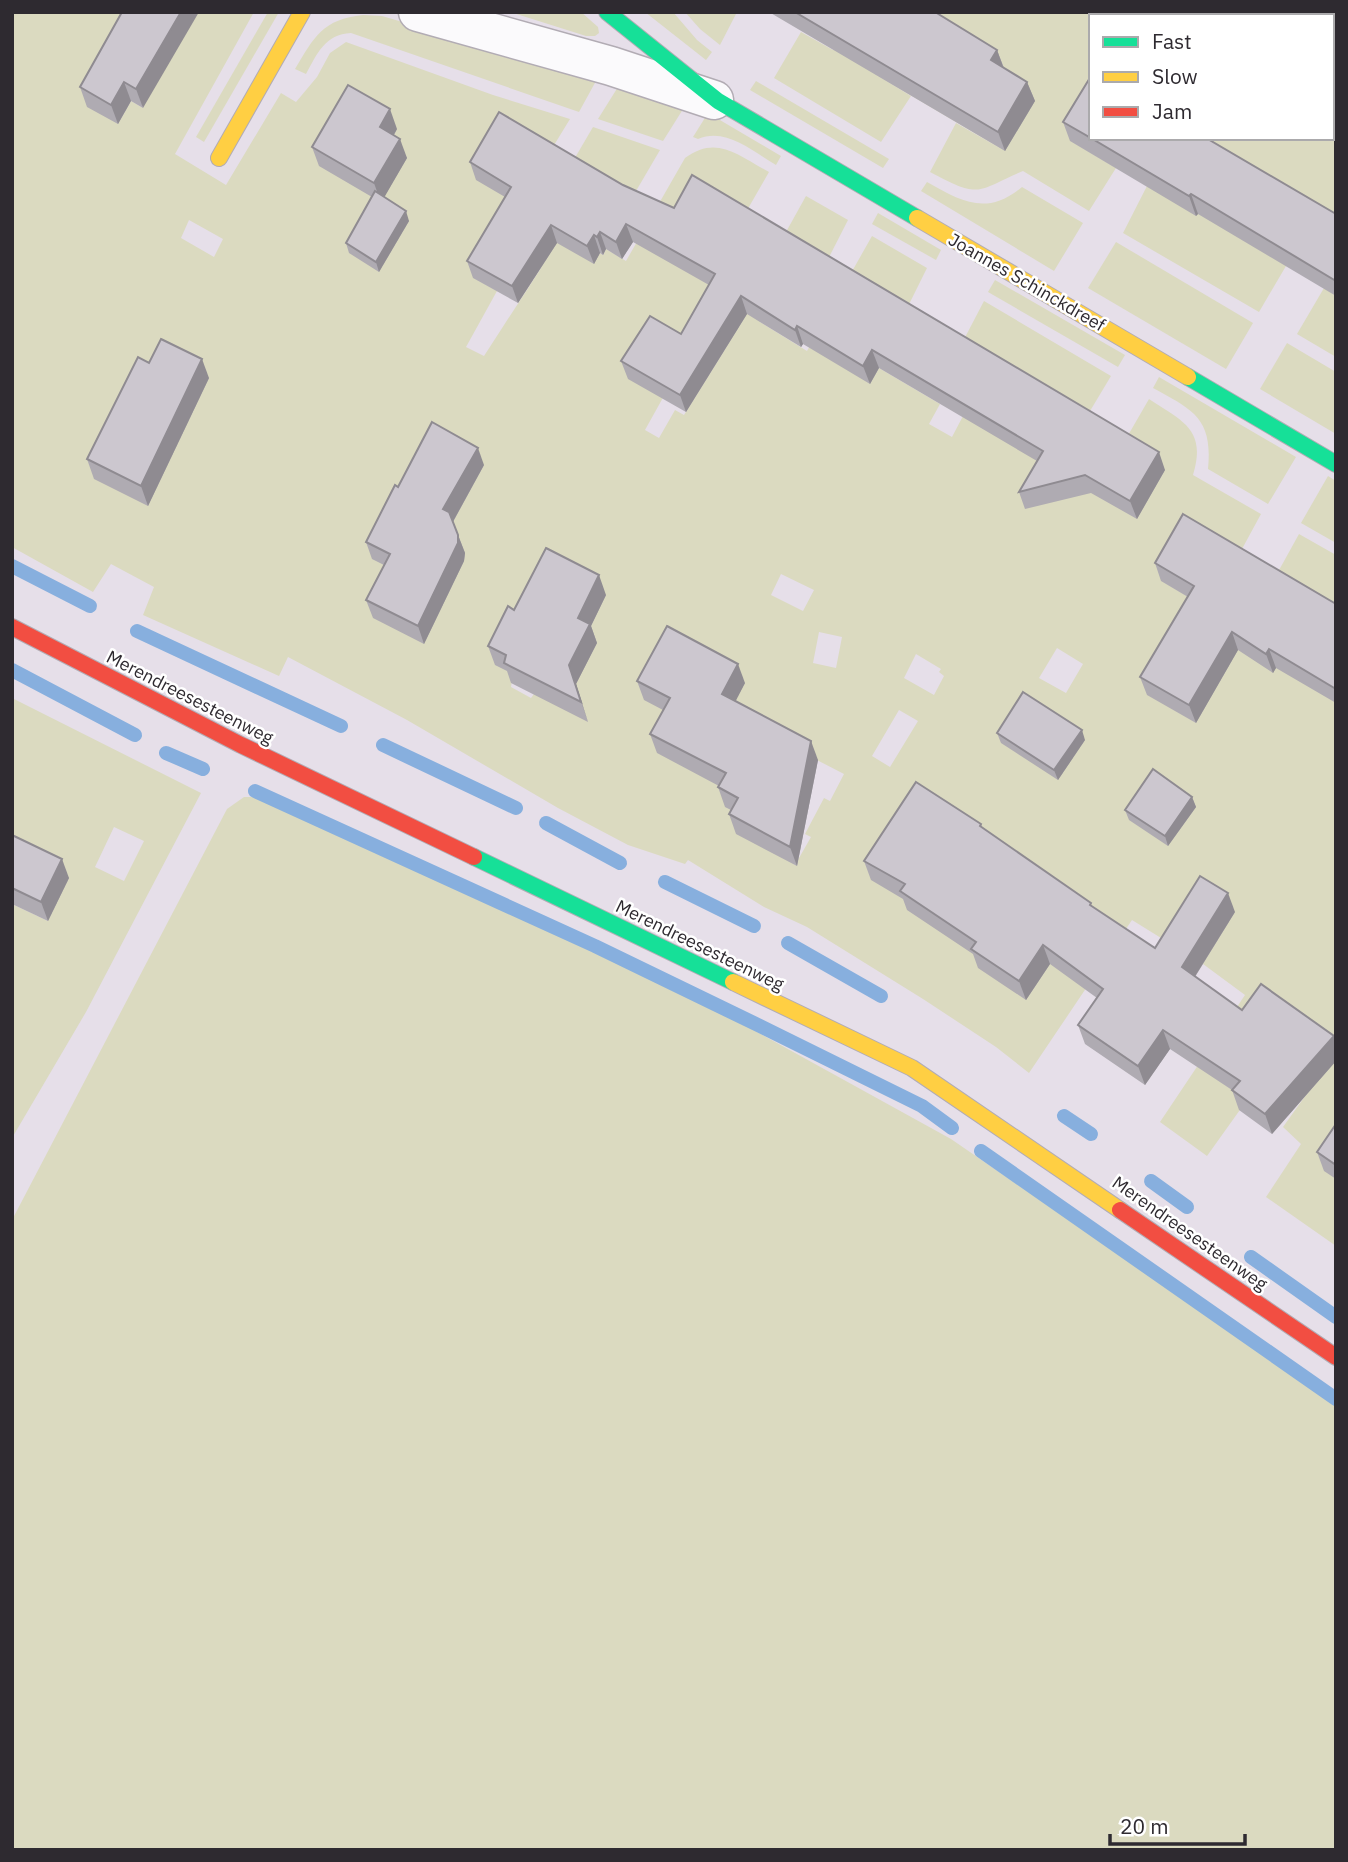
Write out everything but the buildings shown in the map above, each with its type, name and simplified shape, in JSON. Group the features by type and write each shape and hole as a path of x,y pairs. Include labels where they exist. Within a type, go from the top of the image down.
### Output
{"main road":[{"path":"219,158 302,12"},
{"name":"Joannes Schinckdreef","path":"607,12 718,101 1336,464"},
{"name":"Merendreesesteenweg","path":"12,627 241,745 912,1068 1336,1357"}],"street":[{"name":"Joannes Schinckdreef","path":"418,12 611,66 718,101"}],"green space":[{"path":"12,12 140,12 118,124 131,101 143,108 168,12 254,12 175,154 226,185 281,93 296,102 317,77 330,53 346,42 493,95 570,119 548,155 540,217 593,263 606,249 626,261 685,158 707,148 728,150 769,172 742,219 763,316 760,322 807,351 872,236 927,268 870,383 879,368 940,404 929,424 952,437 963,416 960,347 984,301 1111,376 1084,421 1123,444 1149,399 1189,428 1197,447 1193,475 1261,514 1236,560 1162,581 1224,618 1273,581 1299,534 1336,555 1336,1052 1215,1078 1247,1100 1207,1156 1160,1122 1245,995 1203,964 1132,920 1029,1073 996,1047 923,999 807,927 764,907 688,860 685,864 628,845 558,808 407,720 288,657 279,676 143,615 154,587 111,564 93,592 12,547","holes":["189,220 223,239 214,257 181,238","541,268 484,356 466,347 497,291 474,278","704,324 727,346 684,415 675,410 659,438 645,430","401,503 457,531 454,538 396,571","781,574 814,590 803,611 771,595","819,632 842,637 836,668 813,663","1057,648 1083,664 1066,693 1039,678","916,654 941,669 939,672 944,676 934,695 904,678","513,674 571,703 534,694 531,698 511,687","899,710 918,721 890,767 872,756","784,743 844,774 830,801 824,798 805,834 811,837 795,865 745,817 726,806"]},
{"path":"268,12 279,12 204,142 196,137"},
{"path":"510,12 581,12 598,27 599,33 586,36"},
{"path":"645,12 673,12 697,40 712,52 706,60"},
{"path":"685,12 737,12 720,45"},
{"path":"855,12 1335,12 1336,229 1286,266 1259,312 1123,233 1147,186 1197,215 1180,140 1334,140 1334,14 1089,14 1089,110 1071,141 1116,168 1089,211 1023,171 977,190 959,186 930,172 956,123 1005,151 878,76 911,96 881,142 774,78 801,32 833,50"},
{"path":"363,15 382,16 596,81 579,112 351,33 328,41 306,74 295,69 314,39 329,25"},
{"path":"756,81 889,159 883,168 750,90"},
{"path":"618,87 685,106 663,141 598,119"},
{"path":"708,113 781,156 776,165 729,138 693,137"},
{"path":"593,127 660,150 629,203 569,168"},
{"path":"927,182 974,203 997,201 1022,187 1083,223 1054,271 921,191"},
{"path":"806,196 848,220 824,267 781,241"},
{"path":"878,213 941,250 936,260 872,224"},
{"path":"1116,242 1253,323 1226,369 1088,288"},
{"path":"995,280 1125,355 1118,367 988,292"},
{"path":"1324,288 1336,296 1336,357 1297,334"},
{"path":"1287,343 1336,372 1336,434 1260,389"},
{"path":"1159,377 1296,457 1268,504 1208,469 1209,452 1203,427 1189,410 1153,388"},
{"path":"1328,476 1336,481 1336,543 1301,523"},
{"path":"12,698 201,793 86,1012 12,1138 12,904 48,921 12,851","holes":["114,827 144,841 124,881 95,867"]},
{"path":"244,797 263,797 692,996 951,1139 1336,1403 1336,1850 12,1850 12,1220 227,809"},
{"path":"1336,1053 1336,1246 1266,1197 1301,1144 1283,1127"}],"waterway":[{"path":"12,566 90,606"},
{"path":"137,631 341,726"},
{"path":"12,670 135,735"},
{"path":"383,745 516,808"},
{"path":"166,753 203,769"},
{"path":"255,791 595,946 922,1106 952,1128"},
{"path":"546,823 620,863"},
{"path":"665,882 754,926"},
{"path":"788,943 881,996"},
{"path":"1064,1116 1091,1134"},
{"path":"981,1151 1336,1399"},
{"path":"1151,1181 1187,1207"},
{"path":"1251,1257 1336,1317"}],"traffic: fast":[{"path":"607,12 718,101 917,218"},
{"path":"1188,377 1336,464"},
{"path":"474,857 733,982"}],"traffic: slow":[{"path":"219,158 302,12"},
{"path":"917,218 1188,377"},
{"path":"733,982 912,1068 1120,1210"}],"traffic: jam":[{"path":"12,627 241,745 474,857"},
{"path":"1120,1210 1336,1357"}]}
